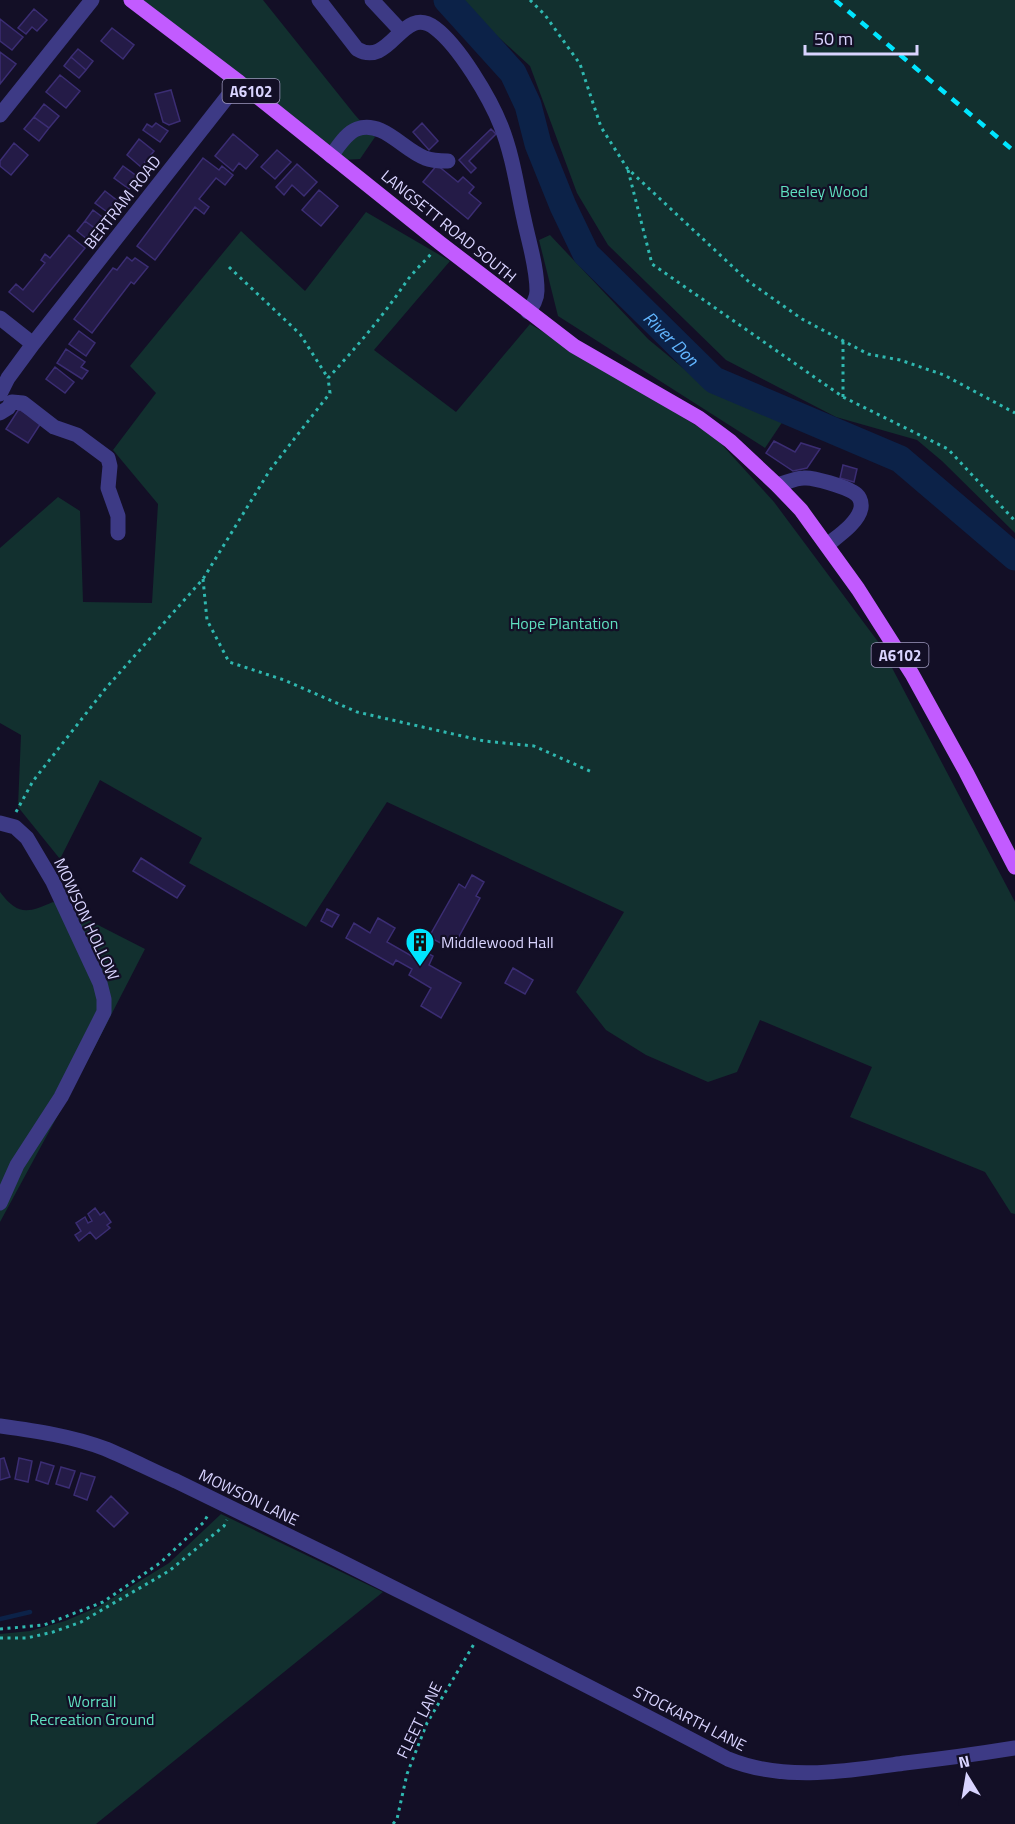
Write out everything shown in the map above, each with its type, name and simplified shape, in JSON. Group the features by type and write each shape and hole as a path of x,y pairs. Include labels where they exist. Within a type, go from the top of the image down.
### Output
{"main road":[{"name":"LANGSETT ROAD SOUTH","path":"131,0 239,82 573,346 699,418 730,441 777,485"},
{"name":"A6102","path":"777,485 801,510 827,545 912,674 1015,867"}],"street":[{"path":"0,115 92,0"},
{"path":"320,0 357,49 366,54 375,53 387,47 407,25 424,23 434,27 452,44 490,101 510,151 537,293 534,304 528,312"},
{"path":"372,0 401,31"},
{"name":"BERTRAM ROAD","path":"0,394 8,378 33,344 239,82"},
{"path":"331,156 348,135 357,129 371,128 387,134 425,158 448,161"},
{"path":"0,318 33,344"},
{"path":"0,413 12,402 23,403 54,427 77,435 108,458 110,466 108,488 118,516 118,533"},
{"path":"777,485 812,478 854,492 860,498 861,506 858,514 827,545"},
{"name":"MOWSON HOLLOW","path":"0,1203 17,1165 61,1097 104,1012 100,983 53,882 27,838 15,827 4,824"},
{"name":"MOWSON LANE","path":"0,1426 36,1431 107,1450 234,1508 477,1630"},
{"name":"STOCKARTH LANE","path":"477,1630 604,1693 728,1759 749,1767 774,1771 853,1770 1015,1748"}],"path":[{"path":"530,0 545,15 580,64 601,127 627,168 748,280 802,319 868,354 900,360 944,375 1015,413"},
{"path":"627,168 652,264 843,397 948,449 1015,521"},
{"path":"328,378 440,243"},
{"path":"4,824 33,781 106,688 203,579 270,470 330,393 328,378 300,334 229,267"},
{"path":"843,341 843,397"},
{"path":"203,579 207,620 229,662 284,680 357,712 484,741 534,747 592,772"},
{"path":"0,1629 44,1625 103,1602 160,1563 204,1522 216,1500"},
{"path":"0,1638 27,1638 81,1622 169,1571 224,1526 234,1508"},
{"name":"FLEET LANE","path":"393,1824 397,1819 407,1773 428,1723 477,1630"}],"green space":[{"path":"135,0 263,0 375,137 360,159 341,160"},
{"name":"Beeley Wood","path":"458,0 1015,0 1015,533 942,461 917,440 836,417 726,360 608,245 577,193 530,66"},
{"name":"Hope Plantation","path":"366,212 450,261 374,350 456,412 530,324 715,437 774,502 879,643 1015,902 1015,1214 1011,1213 985,1172 850,1117 872,1067 760,1020 737,1072 708,1082 646,1055 606,1030 576,992 624,912 387,802 306,927 189,863 202,838 100,780 60,859 18,807 21,735 0,723 0,548 58,497 80,511 83,602 152,603 158,504 113,450 156,393 130,366 241,231 305,291"},
{"path":"550,235 648,339 706,387 783,421 765,448 558,316 539,240"},
{"path":"0,892 18,909 30,910 53,902 145,949 0,1222"},
{"name":"Worrall Recreation Ground","path":"221,1514 383,1592 96,1824 0,1824 0,1634 30,1631 65,1621 98,1607 169,1563"}],"building":[{"path":"34,9 47,20 37,31 32,27 26,34 18,28"},
{"path":"0,19 23,37 12,50 0,41"},
{"path":"112,28 134,45 123,59 101,41"},
{"path":"78,49 93,61 86,70 71,57"},
{"path":"0,52 16,64 0,84"},
{"path":"71,57 86,70 79,78 64,66"},
{"path":"60,75 80,91 66,108 46,92"},
{"path":"171,90 180,121 169,125 163,122 155,94"},
{"path":"44,104 59,116 49,128 34,117"},
{"path":"34,117 49,128 39,141 24,129"},
{"path":"156,123 168,131 160,142 143,130 147,124 152,127"},
{"path":"422,123 438,141 429,150 413,132"},
{"path":"491,129 496,134 469,161 476,168 471,173 459,160"},
{"path":"233,134 258,155 246,169 239,163 233,171 215,156"},
{"path":"139,139 154,151 141,167 127,155"},
{"path":"14,143 28,155 11,175 0,166 0,161"},
{"path":"277,150 291,162 275,179 261,167"},
{"path":"203,158 219,170 222,166 233,175 225,185 216,178 199,199 209,207 204,214 195,207 155,260 137,246"},
{"path":"297,164 317,182 304,196 292,185 284,195 276,187"},
{"path":"437,165 458,182 463,177 474,187 469,193 481,203 468,219 423,182"},
{"path":"123,166 138,177 129,189 114,178"},
{"path":"319,190 338,206 321,226 302,210"},
{"path":"105,191 119,202 110,214 95,203"},
{"path":"93,210 105,219 96,229 85,221"},
{"path":"85,221 96,229 88,240 77,231"},
{"path":"69,235 85,248 33,312 9,292 16,284 23,290 45,263 41,260 45,254 50,258"},
{"path":"127,257 132,261 135,258 148,267 134,284 131,282 92,333 74,319 113,268 117,270"},
{"path":"79,331 95,343 86,356 69,344"},
{"path":"66,349 85,362 81,367 88,371 82,379 57,363"},
{"path":"55,367 74,382 65,393 46,379"},
{"path":"19,409 41,423 28,443 6,429"},
{"path":"774,441 795,452 801,443 820,449 807,468 793,471 766,453"},
{"path":"843,465 857,469 854,482 840,478"},
{"path":"141,858 185,886 177,898 133,871"},
{"path":"472,875 484,882 476,896 480,898 452,949 429,937 459,884 465,888"},
{"path":"327,909 339,915 332,927 321,921"},
{"name":"Middlewood Hall","path":"378,918 395,928 387,942 415,958 420,949 433,956 429,965 461,983 441,1018 421,1006 431,988 409,975 412,969 396,960 393,965 346,938 354,923 370,933"},
{"path":"513,968 533,980 525,994 505,983"},
{"path":"95,1208 100,1215 104,1212 111,1222 107,1225 110,1228 96,1239 90,1232 79,1241 75,1235 81,1231 76,1223 85,1217 88,1223 92,1221 88,1214"},
{"path":"4,1458 10,1477 0,1480 0,1459"},
{"path":"19,1458 32,1461 28,1482 15,1479"},
{"path":"41,1462 54,1466 48,1484 36,1480"},
{"path":"61,1467 75,1471 69,1488 56,1484"},
{"path":"81,1473 95,1477 87,1500 74,1495"},
{"path":"111,1496 128,1513 114,1527 97,1511"}],"waterway":[{"name":"River Don","path":"447,0 513,73 528,105 538,144 563,206 586,254 714,380 900,459 1015,557"},
{"path":"0,1619 30,1612"}],"railway":[{"path":"835,0 1015,152"}],"place":[{"name":"Middlewood Hall","path":"420,968"}]}
